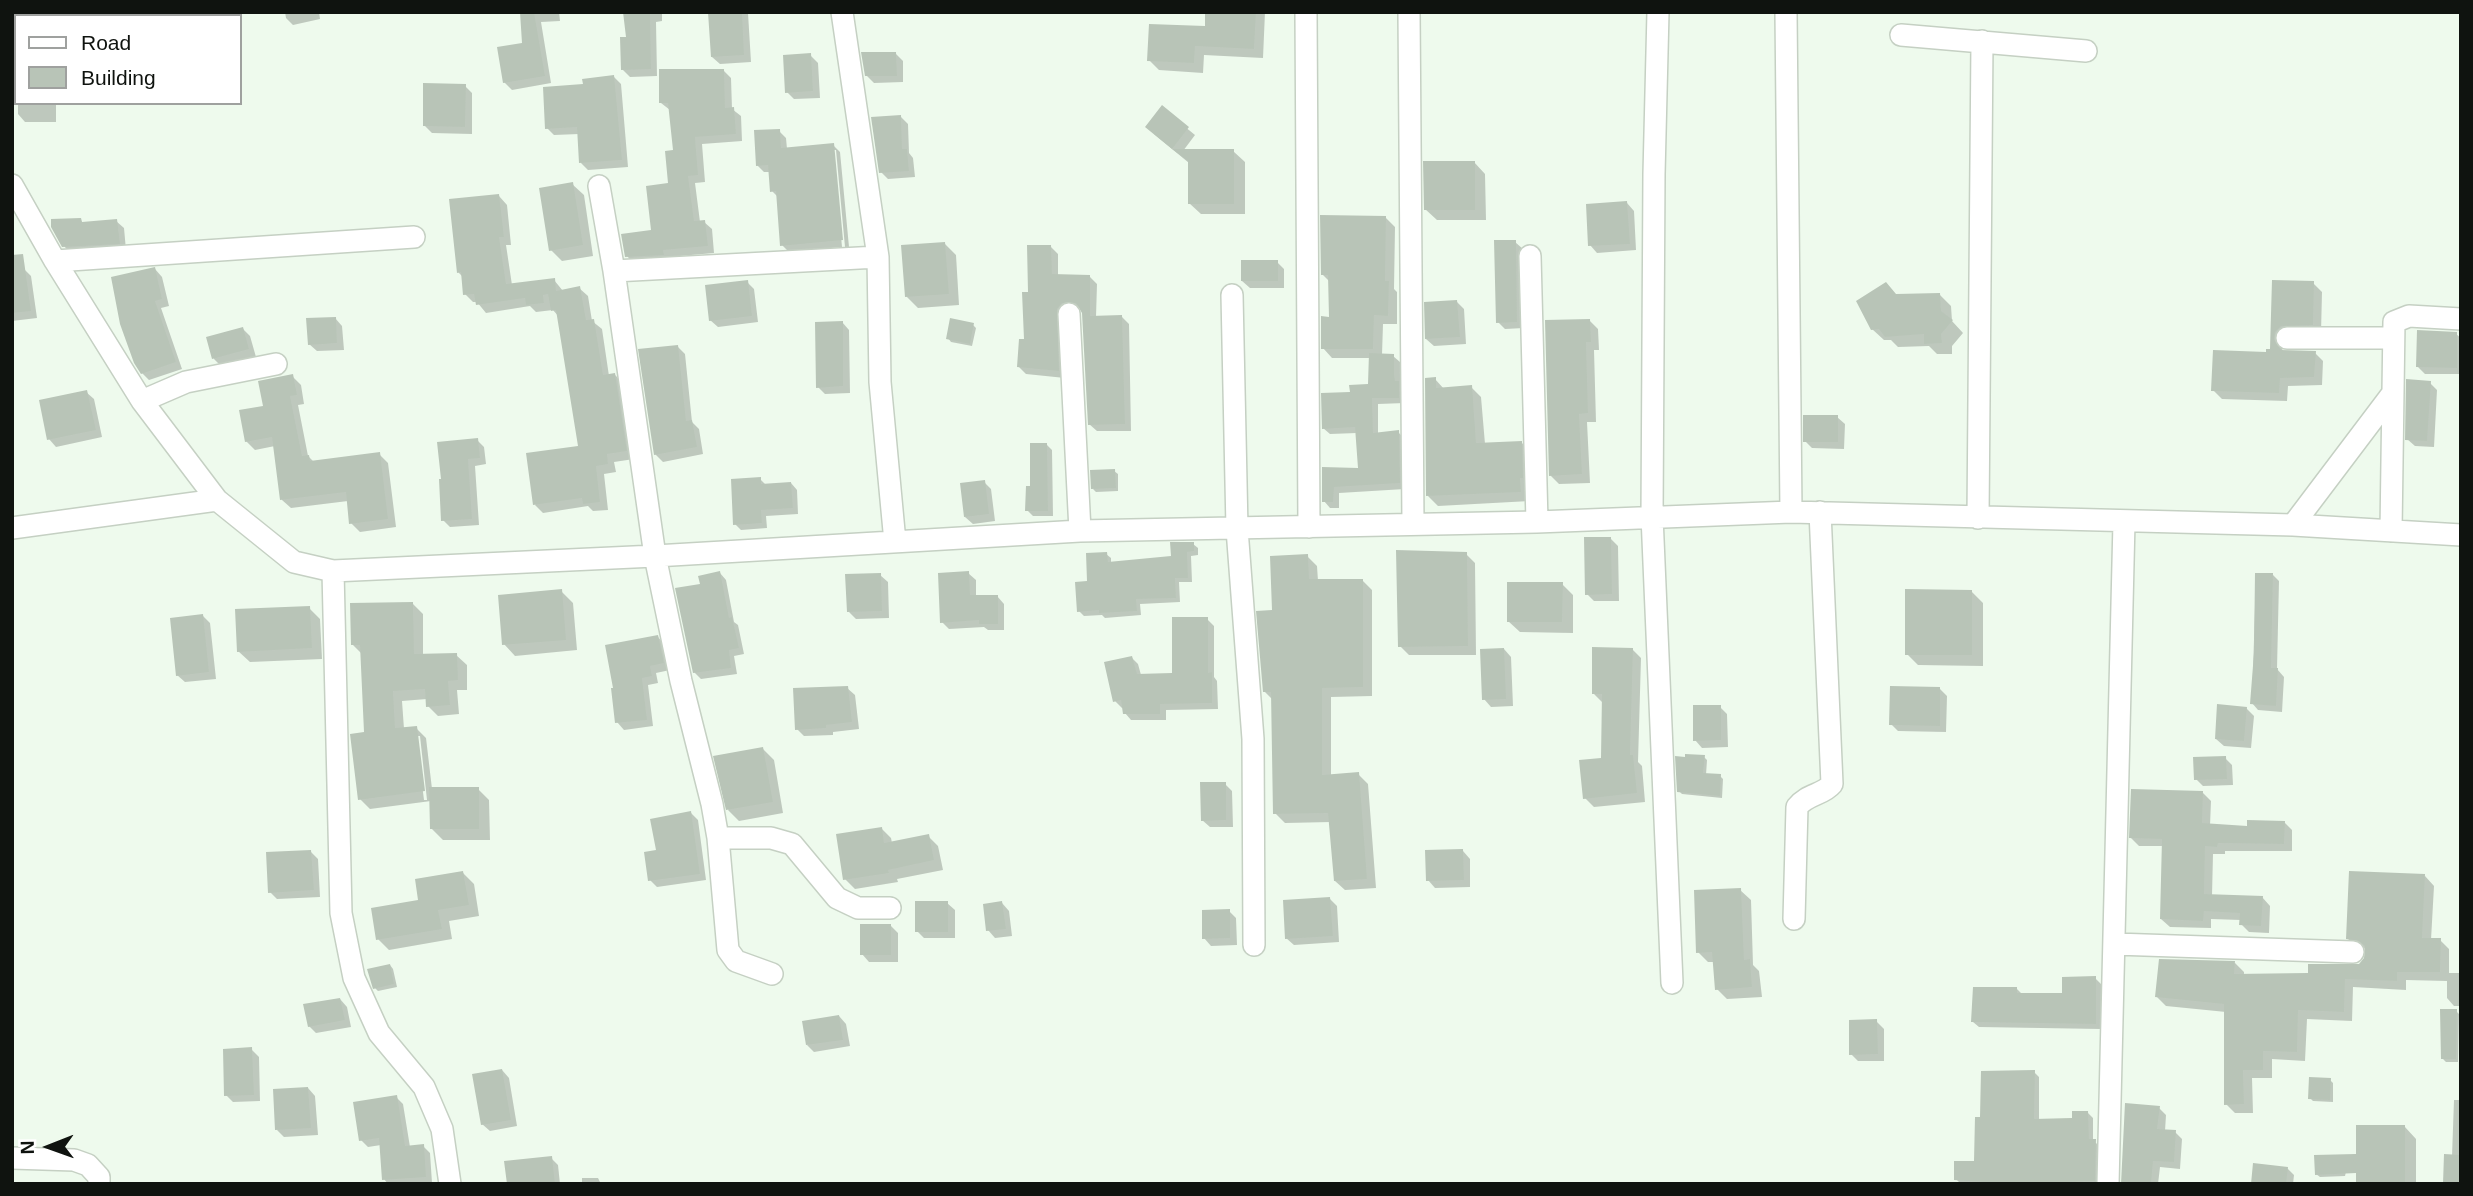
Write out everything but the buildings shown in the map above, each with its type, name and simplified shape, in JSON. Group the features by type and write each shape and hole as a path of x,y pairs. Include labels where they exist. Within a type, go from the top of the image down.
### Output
{"street":[{"path":"842,12 878,257 880,382 895,542"},
{"path":"1306,12 1309,527"},
{"path":"1409,12 1413,524"},
{"path":"1658,12 1652,516 1672,983"},
{"path":"1786,12 1791,512"},
{"path":"1901,35 2086,51"},
{"path":"1978,518 1982,41"},
{"path":"12,184 55,261 142,401 217,500 294,562 333,571 654,556 1080,531 1537,522 1791,512 2293,526 2461,536"},
{"path":"599,186 614,271 654,556 718,838 728,950 736,961 772,974"},
{"path":"55,261 414,237"},
{"path":"1530,256 1537,522"},
{"path":"614,271 878,257"},
{"path":"1232,295 1237,528 1253,739 1254,945"},
{"path":"1069,314 1080,531"},
{"path":"2391,531 2394,322 2402,317 2461,319"},
{"path":"2287,338 2393,338"},
{"path":"142,401 186,382 276,364"},
{"path":"2293,526 2392,394"},
{"path":"12,528 217,500"},
{"path":"1794,919 1797,807 1803,799 1829,789 1832,784 1820,512"},
{"path":"2108,1184 2124,522"},
{"path":"333,571 343,926 354,978 379,1033 424,1087 442,1129 450,1184"},
{"path":"718,838 771,838 792,844 837,898 858,908 890,908"},
{"path":"2115,944 2353,952"},
{"path":"12,1158 74,1160 88,1165 99,1177 99,1184"}]}
